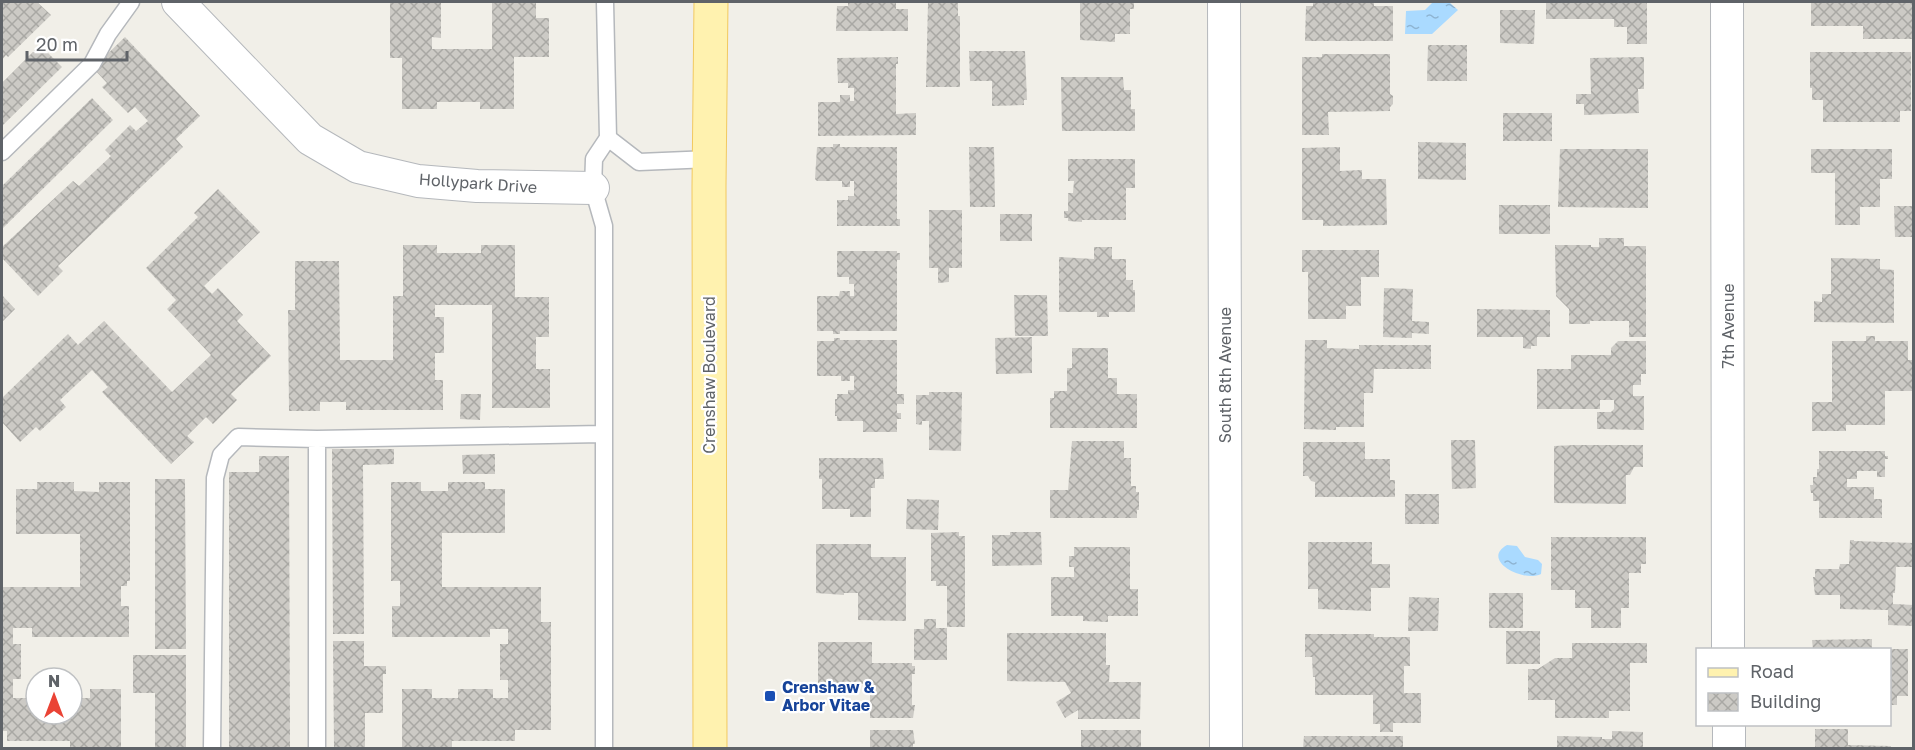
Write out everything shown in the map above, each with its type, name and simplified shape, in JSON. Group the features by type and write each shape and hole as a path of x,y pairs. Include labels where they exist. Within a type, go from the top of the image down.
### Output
{"main road":[{"name":"Crenshaw Boulevard","path":"710,748 711,2"}],"street":[{"name":"Hollypark Drive","path":"178,2 310,139 358,167 418,181 477,186 593,188"},
{"name":"South 8th Avenue","path":"1224,2 1226,748"},
{"name":"7th Avenue","path":"1727,2 1728,648"},
{"path":"1729,726 1729,748"}],"lane":[{"path":"2,152 92,64 108,34 131,2"},
{"path":"604,748 602,434 604,226 593,188 594,159 608,138 605,2"},
{"path":"608,138 639,162 710,159"},
{"path":"212,748 215,478 221,455 238,437 602,434"},
{"path":"316,438 317,748"}],"water":[{"path":"1433,2 1449,2 1458,10 1432,34 1405,34 1406,11 1425,10"},
{"path":"1507,545 1517,546 1525,557 1538,560 1542,564 1541,574 1524,575 1507,569 1498,557 1500,551"}],"building":[{"path":"2,2 37,2 51,15 8,57 6,55 2,60"},
{"path":"390,2 441,2 441,38 432,37 432,49 492,49 492,2 536,2 536,18 549,18 549,57 514,57 514,109 480,109 480,102 437,102 437,109 402,109 402,58 390,58"},
{"path":"848,2 896,2 896,9 908,9 908,31 836,31 837,6 848,6"},
{"path":"928,2 958,2 960,87 926,87"},
{"path":"1080,2 1134,2 1134,9 1130,9 1130,34 1115,34 1115,42 1080,40"},
{"path":"1313,2 1374,2 1374,6 1393,6 1393,41 1305,41 1306,6 1313,6"},
{"path":"1546,2 1647,2 1647,44 1627,44 1627,27 1614,27 1614,19 1546,19"},
{"path":"1811,2 1912,2 1912,39 1863,39 1863,26 1811,26"},
{"path":"1500,10 1535,10 1534,44 1500,43"},
{"path":"125,37 200,116 176,139 183,147 58,266 63,271 38,296 2,258 2,247 73,181 79,186 111,156 105,150 130,125 136,131 148,121 135,107 128,113 102,87 107,83 93,68"},
{"path":"40,45 62,67 2,126 2,83"},
{"path":"1428,45 1467,45 1467,81 1427,81"},
{"path":"969,51 1025,51 1027,100 1024,100 1024,105 992,106 992,81 970,81"},
{"path":"1810,52 1911,52 1911,111 1900,111 1900,122 1823,122 1823,100 1812,100"},
{"path":"1322,54 1390,54 1390,94 1393,96 1393,104 1390,111 1328,112 1329,135 1302,135 1302,57 1322,57"},
{"path":"898,57 896,114 916,113 916,135 818,136 818,102 840,102 840,95 850,95 850,101 854,101 854,88 848,88 848,83 838,83 837,58"},
{"path":"1644,57 1644,89 1638,89 1639,113 1584,115 1584,104 1576,104 1576,94 1591,94 1590,58"},
{"path":"1061,77 1123,77 1124,90 1131,90 1131,109 1135,109 1135,131 1062,131"},
{"path":"92,98 113,120 2,229 2,186"},
{"path":"1503,113 1552,113 1552,141 1503,141"},
{"path":"1418,142 1466,143 1466,180 1418,179"},
{"path":"833,144 840,144 840,147 897,147 897,219 900,219 900,226 837,226 837,200 848,200 848,196 854,196 854,181 850,181 850,187 842,187 842,181 817,181 815,179 817,147 833,147"},
{"path":"969,147 994,147 995,207 970,207"},
{"path":"1340,147 1340,171 1362,170 1362,179 1386,179 1387,225 1323,226 1323,220 1302,220 1302,148"},
{"path":"1560,149 1648,149 1648,208 1558,207"},
{"path":"1811,149 1892,149 1892,179 1880,179 1880,207 1860,207 1860,225 1835,225 1835,173 1811,173"},
{"path":"1068,159 1135,159 1135,188 1126,188 1126,220 1082,220 1082,222 1068,221 1068,218 1064,218 1064,211 1068,211 1068,193 1073,193 1074,181 1068,181"},
{"path":"218,189 260,232 204,286 212,294 218,288 243,315 237,321 271,356 231,394 237,400 213,424 206,417 187,436 194,442 171,464 102,392 108,387 92,370 60,400 66,407 40,431 36,427 20,442 2,422 2,398 68,334 78,345 104,321 172,392 211,355 167,309 176,300 146,268 198,217 194,213"},
{"path":"1499,205 1550,205 1550,234 1499,234"},
{"path":"1894,206 1914,206 1914,237 1895,237"},
{"path":"929,210 962,210 962,268 949,268 949,282 938,283 938,268 929,268"},
{"path":"1000,214 1032,214 1032,241 1000,241"},
{"path":"1599,238 1624,238 1624,246 1646,246 1646,337 1629,337 1629,321 1590,321 1590,324 1569,324 1569,309 1556,296 1555,245 1599,247"},
{"path":"403,245 437,245 437,253 481,253 481,245 515,245 515,297 549,297 549,337 536,337 536,369 550,369 550,408 492,408 492,305 435,305 435,317 444,317 444,353 435,353 435,380 443,380 443,410 346,410 346,402 320,402 320,411 289,411 288,310 295,310 295,261 339,261 340,360 393,360 393,296 403,296"},
{"path":"1094,247 1112,247 1112,259 1126,259 1126,280 1133,280 1133,290 1135,290 1135,312 1109,312 1109,317 1097,317 1097,312 1059,312 1059,257 1094,259"},
{"path":"1302,250 1379,250 1379,277 1361,277 1361,306 1346,306 1346,319 1308,319 1308,272 1302,272"},
{"path":"837,251 897,251 900,253 900,260 897,260 897,331 840,331 840,334 833,334 833,331 817,331 817,296 839,296 840,291 850,291 850,296 854,296 854,284 849,284 849,277 837,277"},
{"path":"1831,258 1880,259 1880,269 1894,270 1894,323 1814,322 1814,301 1822,302 1822,294 1831,294"},
{"path":"1384,288 1413,289 1412,321 1429,322 1429,334 1412,333 1412,338 1383,337"},
{"path":"2,295 15,309 2,322"},
{"path":"1014,295 1047,295 1048,336 1015,336"},
{"path":"1477,309 1550,310 1550,337 1537,337 1537,346 1531,346 1531,349 1523,348 1523,337 1477,337"},
{"path":"1866,336 1875,336 1875,341 1908,341 1908,360 1914,360 1914,391 1885,391 1885,425 1846,425 1846,431 1812,431 1812,402 1832,402 1832,341 1866,341"},
{"path":"1032,337 1032,373 996,374 995,338"},
{"path":"834,338 840,338 840,340 897,340 897,394 904,394 904,404 897,404 897,413 901,413 901,419 897,419 897,432 863,432 863,421 837,421 835,399 837,399 837,394 848,394 848,390 854,390 854,376 850,376 850,381 841,381 841,376 817,376 817,341 834,341"},
{"path":"1305,340 1327,340 1327,348 1359,349 1359,345 1431,345 1431,369 1374,369 1373,393 1364,393 1364,427 1336,427 1336,430 1304,429"},
{"path":"1618,341 1646,341 1646,374 1641,374 1641,385 1633,385 1633,396 1644,396 1644,430 1597,429 1597,412 1611,412 1614,409 1614,400 1600,400 1600,409 1537,409 1537,369 1571,369 1571,355 1611,355 1611,348"},
{"path":"1072,348 1108,348 1108,378 1117,378 1117,394 1137,394 1137,428 1050,428 1050,398 1054,398 1054,391 1067,391 1067,368 1072,368"},
{"path":"929,392 962,392 961,451 929,450 929,421 922,421 922,425 916,424 916,395 929,395"},
{"path":"461,394 481,394 480,420 460,419"},
{"path":"1451,440 1475,440 1476,488 1452,489"},
{"path":"1072,441 1124,441 1124,458 1131,458 1131,486 1136,486 1136,492 1139,492 1137,518 1050,518 1050,490 1068,490"},
{"path":"1303,442 1365,442 1365,459 1390,459 1390,480 1395,480 1395,497 1315,497 1315,482 1311,481 1308,476 1303,476"},
{"path":"1643,445 1643,467 1634,467 1630,475 1626,475 1626,504 1554,503 1554,446"},
{"path":"332,449 394,449 394,464 363,465 364,634 333,634"},
{"path":"1819,451 1885,451 1888,459 1885,459 1885,477 1877,477 1877,471 1857,471 1857,479 1847,479 1847,487 1874,487 1874,499 1882,499 1882,518 1819,518 1819,501 1813,501 1810,485 1813,485 1813,477 1817,477"},
{"path":"495,454 495,474 463,474 462,455"},
{"path":"259,456 289,456 290,748 229,748 229,472 259,472"},
{"path":"819,458 883,458 884,479 875,479 875,488 871,488 871,517 850,517 850,509 822,509"},
{"path":"155,479 185,479 186,649 155,649"},
{"path":"37,482 74,482 74,491 99,492 99,482 130,482 130,581 127,581 127,586 121,586 121,606 129,606 129,637 32,637 32,628 13,628 13,644 21,644 21,679 13,679 13,698 24,698 24,726 84,726 84,698 90,698 90,689 121,689 121,748 70,748 70,741 7,741 7,731 2,731 2,587 80,587 80,534 16,534 16,489 37,489"},
{"path":"391,482 421,482 421,491 448,491 448,482 485,482 485,489 505,489 505,533 442,533 442,587 541,587 541,622 551,622 551,730 515,730 515,741 452,741 452,748 402,748 402,689 432,689 432,698 458,698 458,689 493,689 493,698 508,698 508,680 500,680 500,644 508,644 508,629 490,629 490,637 392,637 392,606 400,606 400,581 391,581"},
{"path":"1405,494 1439,494 1439,524 1405,524"},
{"path":"907,499 939,500 938,530 906,529"},
{"path":"959,532 959,536 965,536 965,627 947,627 947,586 936,586 936,581 931,581 931,533"},
{"path":"1010,532 1041,532 1042,565 992,566 992,535 1010,535"},
{"path":"1551,537 1646,537 1646,564 1641,564 1641,573 1629,573 1629,608 1621,608 1621,628 1591,628 1591,608 1575,608 1575,590 1551,590"},
{"path":"1850,540 1914,543 1914,567 1896,567 1893,604 1914,605 1914,626 1888,625 1888,610 1840,609 1840,595 1815,595 1813,577 1815,577 1815,569 1839,569 1840,564 1849,564"},
{"path":"1308,542 1372,542 1372,564 1390,564 1390,588 1371,588 1371,611 1318,609 1318,589 1308,589"},
{"path":"816,544 871,544 871,557 906,557 906,621 858,620 858,593 844,593 844,595 816,593"},
{"path":"1074,547 1130,547 1130,589 1138,589 1138,616 1108,616 1108,622 1083,621 1083,616 1051,616 1051,577 1074,577 1074,567 1069,567 1069,556 1074,556"},
{"path":"1489,593 1523,593 1523,628 1489,628"},
{"path":"1409,597 1439,598 1438,631 1408,631"},
{"path":"924,619 936,619 936,628 947,628 947,660 914,660 914,629 924,629"},
{"path":"1506,631 1540,631 1540,664 1506,664"},
{"path":"1007,633 1106,633 1106,665 1110,665 1109,682 1141,682 1140,719 1078,719 1078,710 1065,718 1056,702 1071,693 1065,682 1007,681"},
{"path":"1305,634 1374,634 1374,637 1410,637 1410,666 1404,666 1404,693 1421,693 1421,723 1393,723 1393,732 1380,732 1380,724 1373,724 1373,695 1315,695 1312,657 1305,657"},
{"path":"1872,639 1872,648 1813,648 1812,640"},
{"path":"333,641 364,641 364,666 386,666 386,674 383,674 383,713 365,713 365,748 334,748"},
{"path":"818,642 872,642 872,663 912,663 912,666 915,666 915,674 912,674 912,705 915,705 913,718 870,718 870,684 818,684"},
{"path":"1572,643 1647,643 1647,663 1630,663 1630,711 1609,711 1609,718 1555,718 1555,700 1528,700 1528,669 1538,669 1555,658 1572,658"},
{"path":"1891,649 1908,649 1908,696 1897,696 1897,705 1891,705"},
{"path":"133,655 186,655 186,748 155,748 155,693 133,693"},
{"path":"1815,729 1848,729 1848,745 1891,746 1891,748 1815,748"},
{"path":"870,730 913,730 915,744 913,748 870,748"},
{"path":"1081,730 1141,730 1141,748 1081,748"},
{"path":"1612,731 1643,732 1643,748 1557,748 1557,736 1612,739"},
{"path":"1304,736 1403,736 1403,748 1303,748"}],"place":[{"name":"Crenshaw & Arbor Vitae","path":"770,696"}]}
